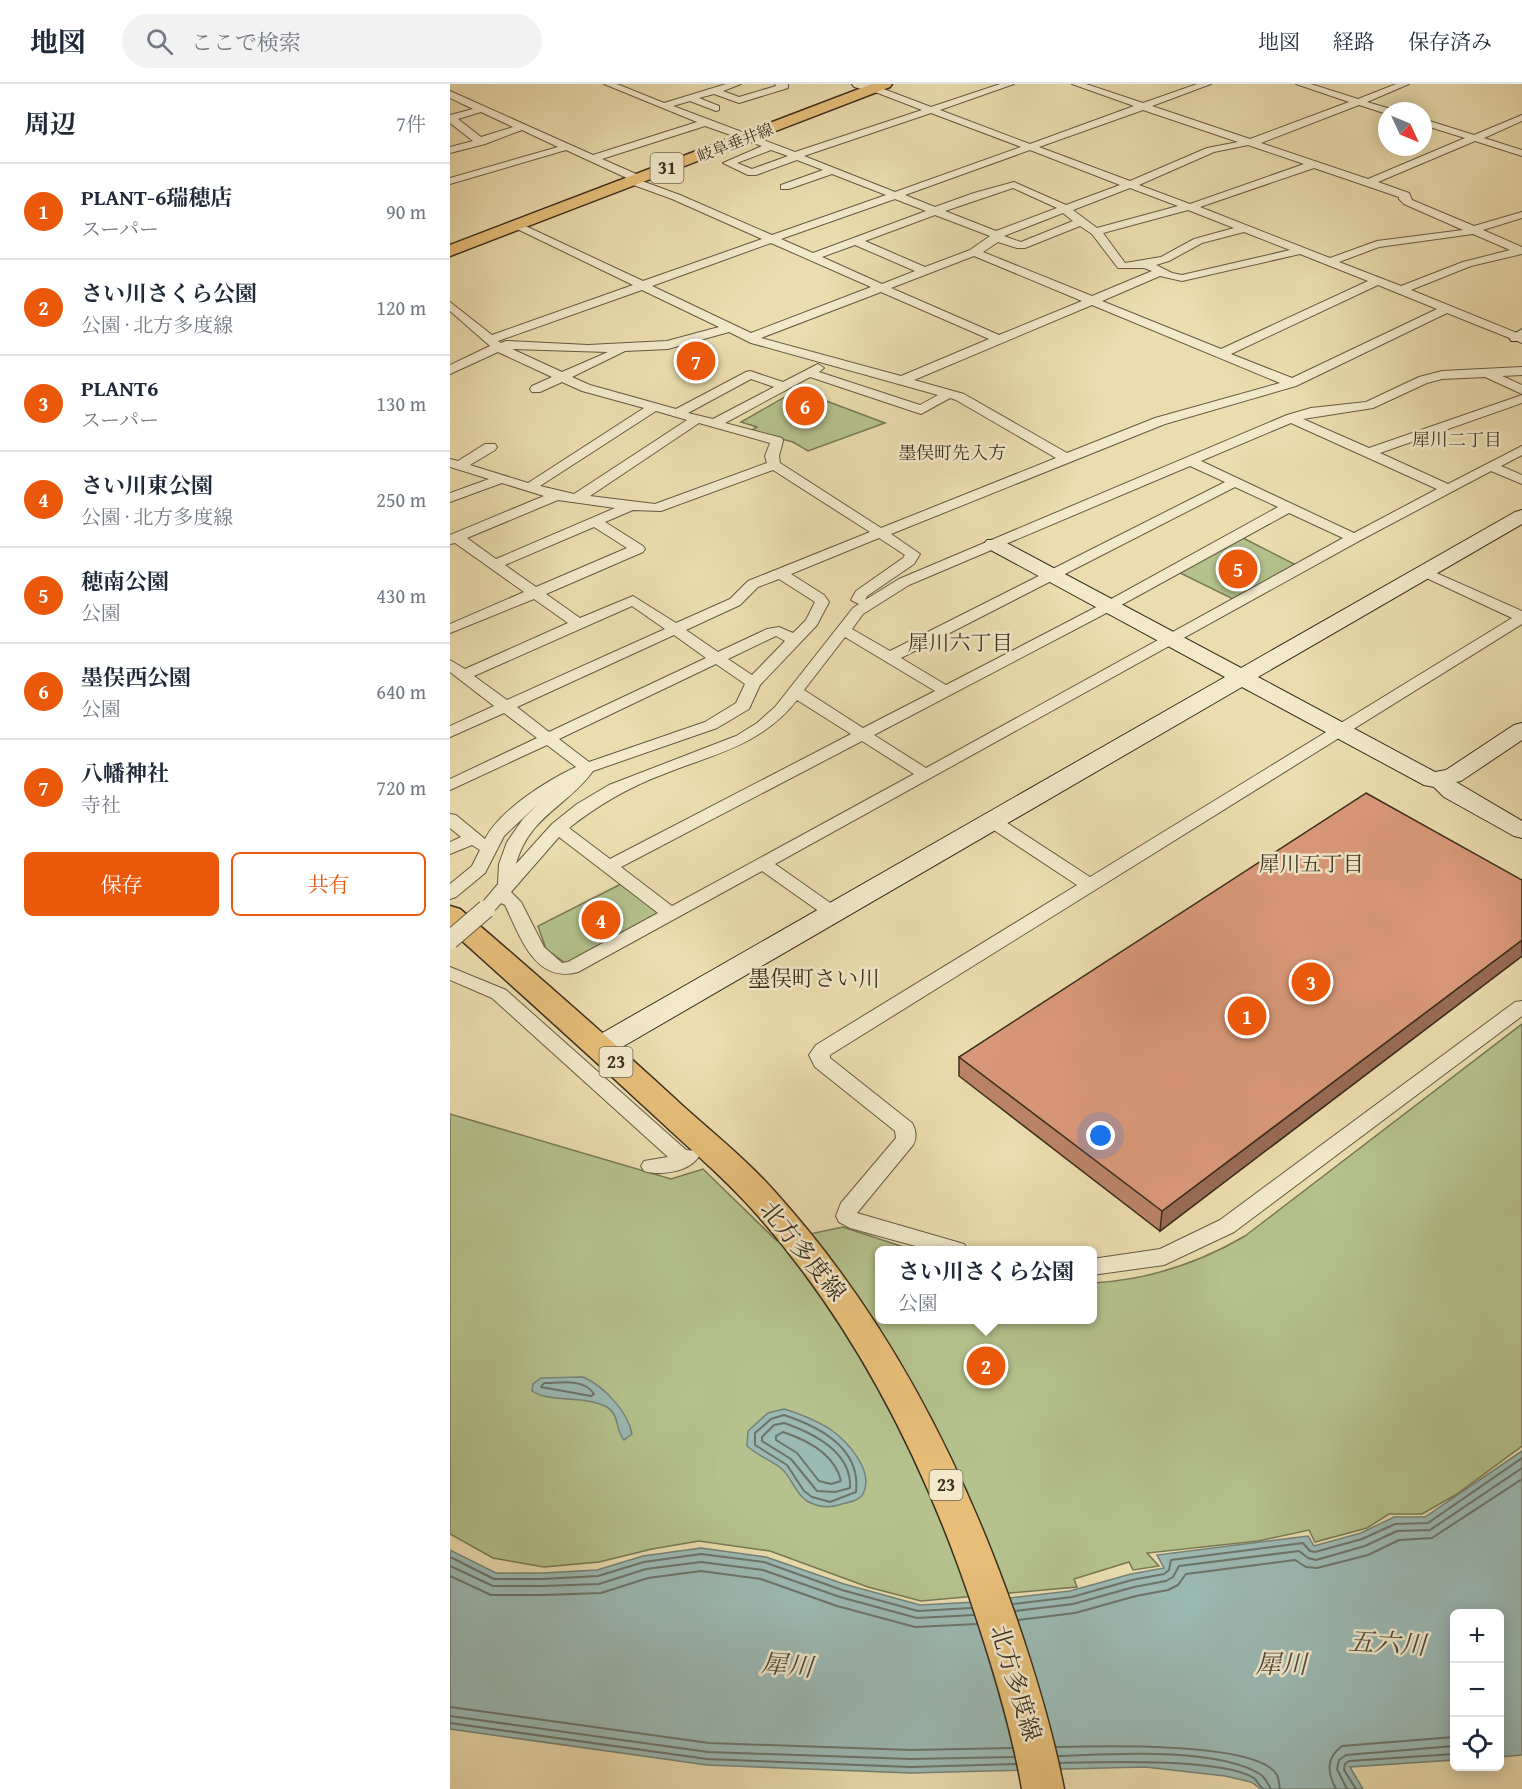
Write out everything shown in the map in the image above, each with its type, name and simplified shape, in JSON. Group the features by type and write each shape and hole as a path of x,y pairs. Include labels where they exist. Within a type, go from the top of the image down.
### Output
{"main road":[{"name":"岐阜垂井線","path":"450,251 746,138 872,86"},
{"name":"北方多度線","path":"450,915 600,1047 695,1153 764,1200 826,1276 863,1329 906,1403 959,1515 994,1611 1036,1744 1043,1789"}],"street":[{"path":"609,84 705,123 797,155 1021,246 1081,222"},
{"path":"663,106 736,84"},
{"path":"718,88 739,100 785,86 780,84"},
{"path":"772,146 728,163 752,173 797,155 1009,84"},
{"path":"1077,84 1405,195 1404,199 1408,202 1521,251"},
{"path":"450,370 495,344 643,285 1206,84"},
{"path":"1301,84 1378,108"},
{"path":"750,338 974,252 986,246 996,236 1132,184 1211,150 1252,143 1404,84"},
{"path":"872,86 1132,184 1446,309 1520,336"},
{"path":"450,94 593,158 636,180 998,339"},
{"path":"691,98 716,108"},
{"path":"450,118 482,109"},
{"path":"450,118 479,141"},
{"path":"1370,182 1522,118"},
{"path":"593,158 705,123"},
{"path":"1432,125 1522,153"},
{"path":"450,150 481,142 479,141 522,127"},
{"path":"450,131 463,128"},
{"path":"450,181 567,147"},
{"path":"1096,232 1118,224 1190,207 1315,164"},
{"path":"785,187 834,170"},
{"path":"813,257 935,211 1014,185 1067,209 1069,214 1096,232 1122,266 1146,264 1165,259 1198,241 1245,228"},
{"path":"1329,262 1377,244 1473,230 1522,215"},
{"path":"517,225 750,338 960,397 1066,458"},
{"path":"855,241 925,271"},
{"path":"1146,264 1160,272 1182,278 1299,251"},
{"path":"1402,290 1467,264 1521,251"},
{"path":"974,252 1292,383"},
{"path":"902,380 1160,272"},
{"path":"1221,354 1378,281"},
{"path":"450,305 495,344 586,388 777,441 772,456 774,465 913,554 912,558 861,594 856,604 858,611"},
{"path":"450,732 735,602 753,584 1160,421 1292,383 1446,309"},
{"path":"495,344 544,348 626,348 668,345 729,328"},
{"path":"536,389 626,348"},
{"path":"715,423 830,361"},
{"path":"450,940 505,891 558,828 583,808 615,789 742,739 763,726 781,710 858,611 904,582 1291,418 1311,412 1369,405 1423,380 1442,375 1522,371"},
{"path":"1487,372 1522,390"},
{"path":"809,373 921,410 948,394"},
{"path":"678,413 750,375 785,386"},
{"path":"1368,453 1522,399"},
{"path":"530,488 656,406"},
{"path":"578,498 699,418"},
{"path":"1291,418 1446,488"},
{"path":"455,465 490,447"},
{"path":"587,768 579,781 543,807 523,828 513,845 505,872 505,891 537,951 558,969 572,968 1354,538 1522,450"},
{"path":"1191,461 1354,538"},
{"path":"455,465 557,496 656,508 774,465"},
{"path":"1490,466 1522,480"},
{"path":"450,498 502,479"},
{"path":"891,657 1235,482"},
{"path":"453,538 557,496"},
{"path":"496,564 631,506"},
{"path":"610,866 1109,606 1289,507"},
{"path":"600,1047 1522,516"},
{"path":"450,629 638,549 595,522"},
{"path":"453,538 496,564 579,624"},
{"path":"994,544 1422,776 1440,780 1453,776 1522,730"},
{"path":"1425,572 1522,617"},
{"path":"450,893 479,869 497,833 530,802 562,779 587,768 711,725 743,706 753,683 813,621 822,602 780,573"},
{"path":"464,675 633,600 677,628 753,683"},
{"path":"940,1246 857,1222 846,1216 848,1209 906,1140 905,1128 822,1062 819,1055 1522,617"},
{"path":"844,630 946,691"},
{"path":"450,785 772,632 779,631 795,639"},
{"path":"450,665 587,768"},
{"path":"795,692 926,774"},
{"path":"1440,780 1452,792 1522,831"},
{"path":"450,819 482,845 492,844"},
{"path":"992,821 1090,885"},
{"path":"558,828 671,914"},
{"path":"450,849 473,838"},
{"path":"762,863 833,913"},
{"path":"450,973 499,994 695,1153 667,1167 651,1166"},
{"path":"1097,1266 1164,1257 1227,1226 1522,1007"}],"green space":[{"path":"797,390 885,423 808,451 793,442 750,431 757,427 741,422"},
{"path":"1243,538 1298,566 1235,600 1178,572"},
{"path":"623,883 662,914 568,965 546,949 538,926"},
{"path":"1522,1024 1522,1446 1457,1494 1422,1514 1389,1514 1367,1528 1315,1542 1309,1530 1258,1541 1147,1553 1159,1566 1133,1570 1129,1562 1074,1579 1077,1587 921,1601 868,1587 770,1551 699,1541 652,1549 599,1562 544,1567 493,1558 450,1534 450,1114 671,1179 703,1169 777,1241 843,1227 901,1246 875,1246 875,1324 1097,1324 1097,1283 1133,1278 1172,1269 1209,1255 1245,1236"}],"water":[{"path":"583,1377 607,1393 626,1417 632,1434 624,1440 614,1414 607,1407 588,1401 548,1397 532,1391 533,1384 541,1378"},
{"path":"784,1409 830,1429 851,1449 862,1466 865,1476 866,1485 859,1498 825,1507 811,1503 799,1494 782,1469 747,1446 748,1431 768,1413"},
{"name":"犀川","path":"1522,1451 1522,1755 1504,1757 1504,1609 1450,1609 1450,1760 1350,1767 1363,1789 1261,1789 1251,1782 1225,1776 1145,1767 911,1773 707,1765 450,1729 450,1550 496,1573 543,1573 597,1570 643,1556 701,1548 766,1557 844,1584 920,1605 976,1602 1070,1591 1131,1574 1164,1568 1157,1555 1308,1536 1314,1546 1361,1533 1394,1517 1425,1517"}],"building":[{"path":"1366,793 1522,880 1522,940 1162,1211 959,1057"}],"place":[{"name":"八幡神社","path":"696,361"},
{"name":"墨俣西公園","path":"805,406"},
{"name":"穂南公園","path":"1238,569"},
{"name":"さい川東公園","path":"601,920"},
{"name":"PLANT6","path":"1311,982"},
{"name":"PLANT-6瑞穂店","path":"1247,1016"},
{"name":"さい川さくら公園","path":"986,1366"}],"district":[{"name":"犀川二丁目","path":"1457,440"},
{"name":"墨俣町先入方","path":"952,453"},
{"name":"犀川六丁目","path":"960,643"},
{"name":"犀川五丁目","path":"1311,864"},
{"name":"墨俣町さい川","path":"814,978"}],"water label":[{"name":"五六川","path":"1387,1643"}]}
